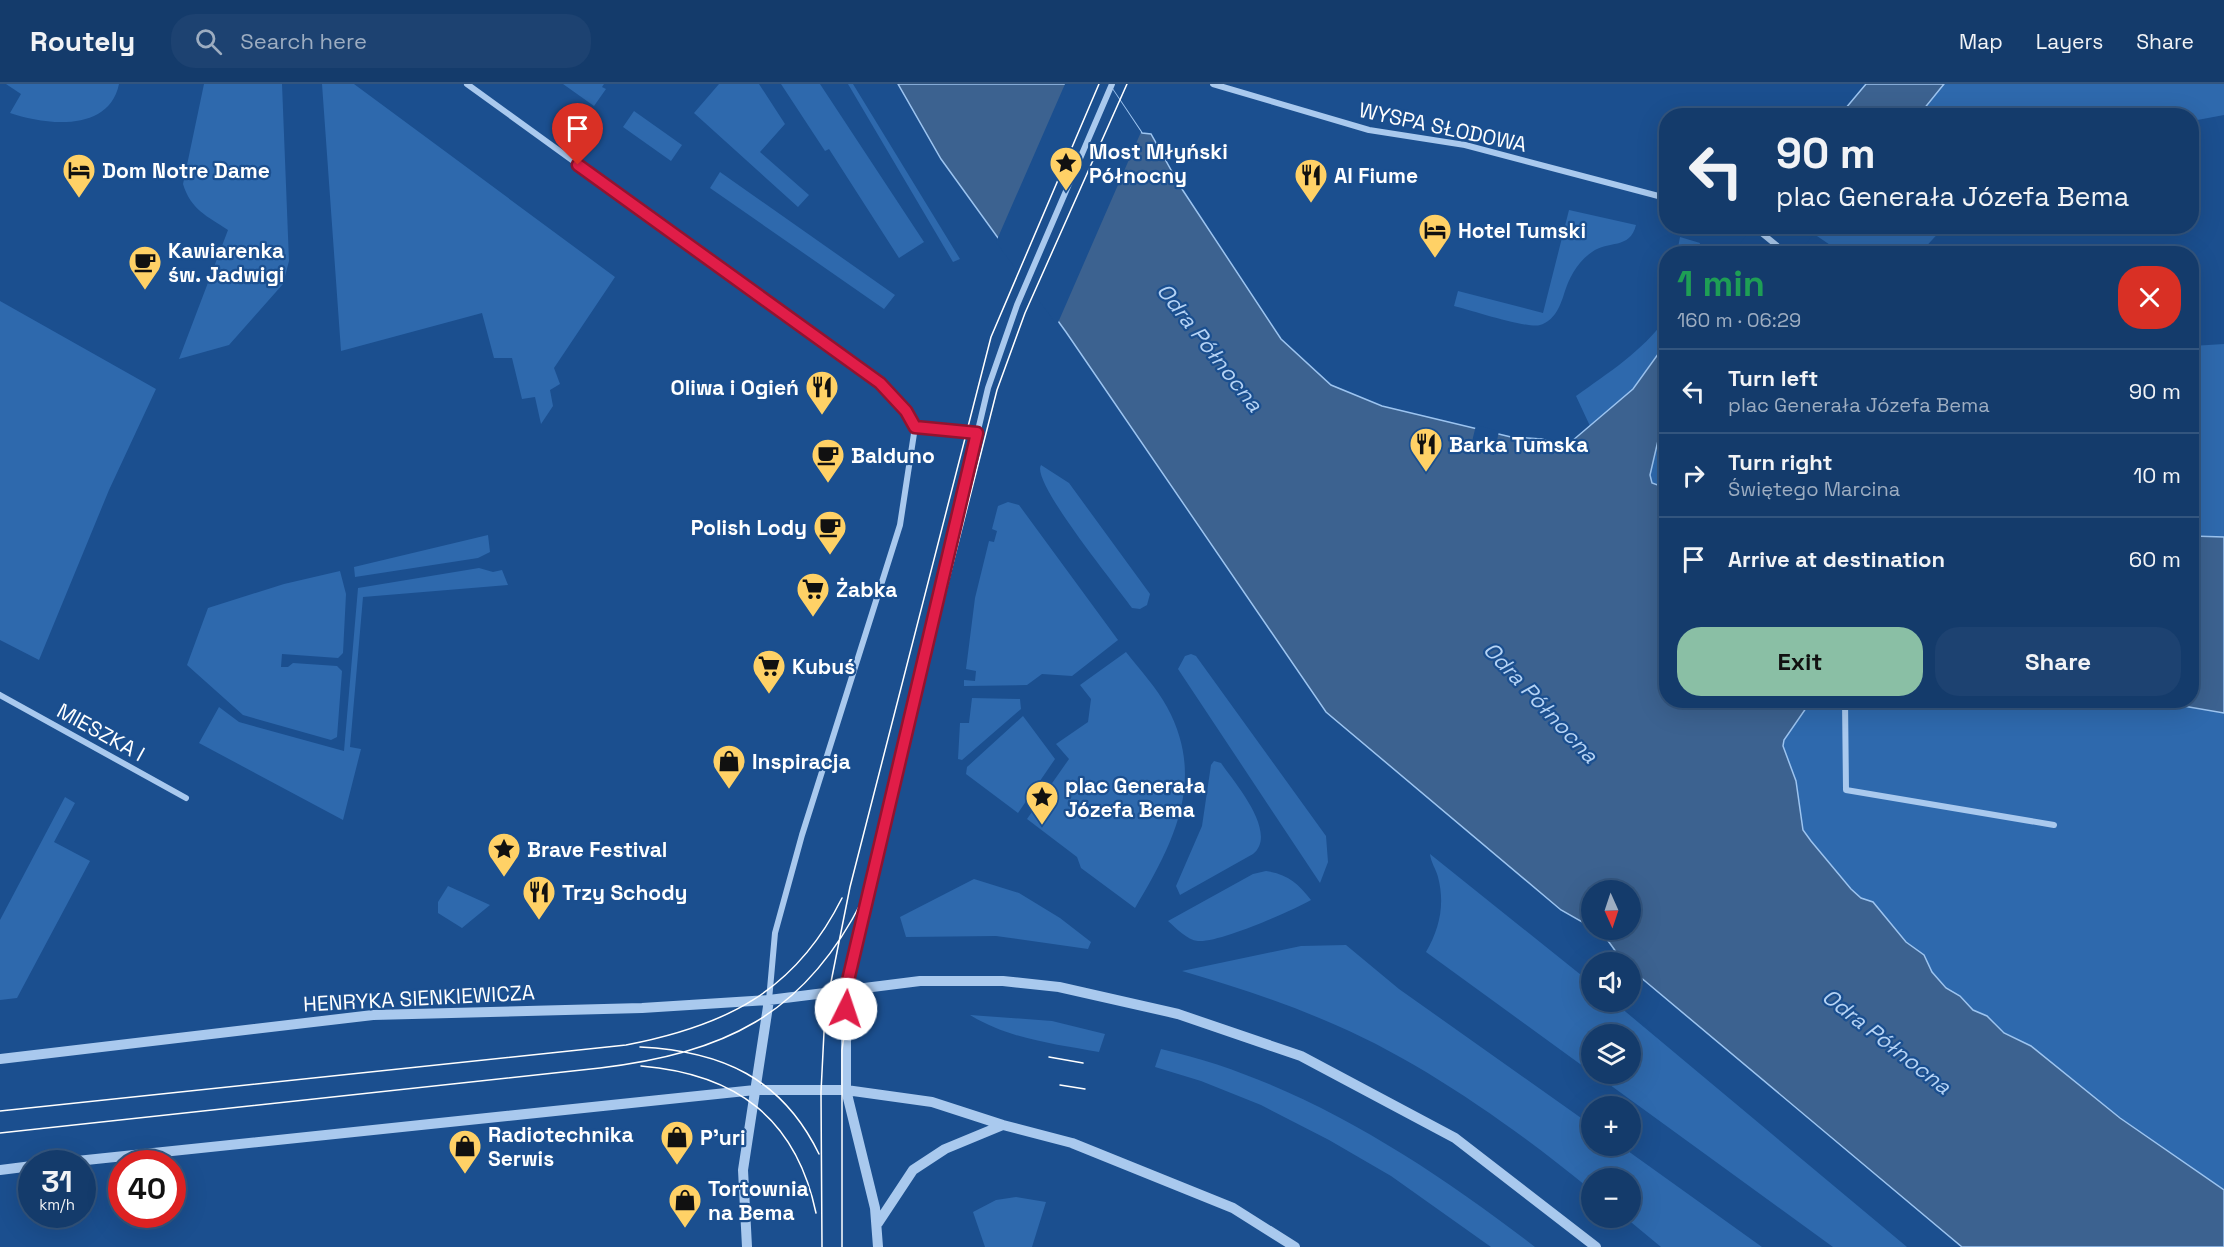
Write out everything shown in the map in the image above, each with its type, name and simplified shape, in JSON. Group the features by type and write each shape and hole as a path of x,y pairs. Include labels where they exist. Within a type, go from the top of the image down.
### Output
{"street":[{"path":"467,84 880,383 906,411 915,427 900,525 804,827 775,933 769,1000 743,1170 747,1247"},
{"name":"WYSPA SŁODOWA","path":"1213,84 1368,130 1465,145 1659,196"},
{"path":"878,1247 878,1223 846,1090 846,989 987,388 1017,305 1112,86"},
{"path":"1763,234 1777,246"},
{"path":"915,427 977,433"},
{"name":"MIESZKA I","path":"0,695 186,798"},
{"path":"1845,708 1846,790 2054,825"},
{"name":"HENRYKA SIENKIEWICZA","path":"0,1059 373,1015 642,1008 769,1000 920,981 1003,981 1059,987 1149,1006 1300,1056 1455,1138 1596,1247"},
{"path":"96,1159 755,1090 846,1090 932,1102 1003,1125 1087,1148 1233,1208 1295,1247"},
{"path":"878,1223 913,1170 945,1149 1003,1125"},
{"path":"0,1170 18,1168"}],"shaded area":[{"path":"6,84 119,84 113,100 103,111 89,118 57,122 10,113 21,94"},
{"path":"204,84 282,84 289,261 283,284 229,345 179,359 228,230 195,206 183,184"},
{"path":"322,84 354,84 615,277 554,368 560,384 550,390 553,406 541,424 535,397 522,399 512,358 494,358 482,313 341,351"},
{"path":"563,84 604,84 602,87 606,89 594,106"},
{"path":"719,84 759,84 785,124 760,152 809,195 798,207 694,113"},
{"path":"781,84 820,84 924,242 899,258 829,149 825,151"},
{"path":"848,84 853,84 960,259 953,262"},
{"path":"1944,84 2224,84 2224,115 2199,120 2199,108 1925,108"},
{"path":"634,111 682,145 671,161 623,127"},
{"path":"720,172 895,295 884,309 710,188"},
{"path":"1569,210 1636,225 1629,238 1598,248 1578,265 1553,317 1540,325 1524,324 1454,306 1458,291 1543,313"},
{"path":"1814,234 1938,234 1926,246 1832,246"},
{"path":"1680,237 1700,243 1699,246 1678,246"},
{"path":"0,301 156,389 109,490 39,660 0,640"},
{"path":"1659,327 1659,353 1633,389 1590,426 1576,396 1636,351"},
{"path":"2224,344 2224,537 2199,536 2199,346"},
{"path":"1659,436 1659,486 1652,483 1650,475"},
{"path":"1041,465 1069,483 1150,594 1147,605 1140,609 1132,608 1094,558 1049,491 1041,475"},
{"path":"1008,502 1019,505 1118,640 1072,676 1042,674 1027,685 964,686 964,680 975,681 976,671 966,669 975,598 989,541 994,542 997,531 992,529 998,506"},
{"path":"488,535 490,552 478,558 355,577 354,567"},
{"path":"479,568 493,572 502,570 508,585 363,597 350,747 361,749 343,820 199,743 219,707 239,722 344,751 358,588"},
{"path":"340,571 346,594 343,653 338,658 282,654 281,667 288,667 293,663 337,666 342,671 337,737 331,740 243,715 187,665 208,608 284,584"},
{"path":"1126,652 1167,707 1179,734 1184,760 1184,786 1180,811 1172,836 1162,860 1135,908 1081,868 1077,857 1027,819 1069,759 1056,744 1088,722 1091,699 1080,685"},
{"path":"1191,654 1196,656 1326,836 1328,862 1320,883 1178,669 1185,656"},
{"path":"972,698 1020,699 1021,709 962,760 958,759 960,723 969,723"},
{"path":"1806,708 2197,708 2224,713 2224,1190 2120,1118 2031,1046 2004,1033 1987,1016 1973,1010 1960,996 1946,988 1932,972 1924,955 1906,942 1873,902 1861,898 1851,889 1803,830 1796,781 1783,746 1784,740"},
{"path":"1023,716 1055,759 1018,813 966,774 967,767"},
{"path":"1214,761 1221,763 1252,808 1261,834 1260,845 1253,854 1180,895 1176,886 1202,826 1211,765"},
{"path":"65,797 75,803 54,842 90,861 17,998 0,1000 0,920"},
{"path":"1430,854 1581,975 1581,1012 1626,1012 1640,1024 1581,1024 1581,1065 1426,952 1438,925 1441,906 1438,877"},
{"path":"1266,871 1292,880 1311,900 1255,925 1208,940 1198,941 1190,938 1168,921 1253,874"},
{"path":"974,879 1019,893 1060,918 1091,942 1088,949 996,936 906,937 900,917"},
{"path":"448,886 490,905 462,928 438,913 438,902"},
{"path":"1346,945 1399,989 1581,1118 1581,1156 1635,1156 1762,1247 1661,1247 1638,1228 1641,1228 1641,1168 1581,1168 1581,1182 1530,1142 1464,1096 1394,1054 1306,1013 1253,993 1182,971 1301,946"},
{"path":"970,1015 1052,1021 1105,1034 1099,1052 1016,1035"},
{"path":"1641,1025 1907,1247 1833,1247 1641,1107 1641,1096 1625,1096 1609,1084 1641,1084"},
{"path":"1161,1049 1212,1063 1262,1081 1311,1103 1404,1155 1493,1215 1535,1247 1491,1247 1391,1176 1329,1140 1261,1105 1201,1081 1155,1067"},
{"path":"1016,1197 1046,1202 1032,1247 985,1247 973,1212 996,1200"}],"water":[{"name":"Odra Północna","path":"898,84 1109,84 1142,133 1151,134 1180,186 1281,339 1331,385 1382,406 1511,437 1542,439 1565,447 1633,389 1659,353 1659,436 1650,475 1652,483 1659,486 1659,708 1806,708 1784,740 1783,746 1796,781 1803,830 1811,841 1851,889 1861,898 1873,902 1906,942 1924,955 1932,972 1946,988 1960,996 1973,1010 1987,1016 2004,1033 2031,1046 2120,1118 2224,1190 2224,1247 1962,1247 1641,978 1641,952 1616,952 1608,940 1641,940 1641,880 1581,880 1581,921 1561,910 1326,712 1066,332 941,159"},
{"path":"1866,84 1944,84 1925,108 1846,108"},
{"path":"2199,536 2224,537 2224,713 2195,708 2199,708"}],"pier":[{"name":"Most Młyński Północny","path":"1065,84 1109,84 1141,132 1057,325 996,242"},
{"path":"1747,234 1814,234 1804,246 1739,246"},
{"path":"1476,425 1499,431 1494,455 1470,450"}],"tram line":[{"path":"822,1247 821,1092 825,1012 850,887 991,337 1099,84"},
{"path":"842,1247 842,1050 853,966 863,918 997,390 1025,313 1127,84"},
{"path":"0,1111 626,1045 662,1037 725,1015 754,1000 779,981 802,958 823,931 842,898"},
{"path":"0,1133 600,1068 685,1052 722,1039 755,1022 786,1000 814,974 839,941 862,901"},
{"path":"640,1047 697,1055 723,1063 746,1074 768,1088 787,1106 804,1128 819,1154"},
{"path":"1049,1057 1083,1063"},
{"path":"641,1066 706,1079 733,1091 757,1107 777,1127 794,1151 807,1180 816,1213"},
{"path":"1060,1085 1085,1089"}],"place":[{"name":"Most Młyński Północny","path":"1066,192"},
{"name":"Dom Notre Dame","path":"79,199"},
{"name":"Al Fiume","path":"1311,204"},
{"name":"Hotel Tumski","path":"1435,259"},
{"name":"Kawiarenka św. Jadwigi","path":"145,291"},
{"name":"Oliwa i Ogień","path":"822,416"},
{"name":"Barka Tumska","path":"1426,473"},
{"name":"Balduno","path":"828,484"},
{"name":"Polish Lody","path":"830,556"},
{"name":"Żabka","path":"813,618"},
{"name":"Kubuś","path":"769,695"},
{"name":"Inspiracja","path":"729,790"},
{"name":"plac Generała Józefa Bema","path":"1042,826"},
{"name":"Brave Festival","path":"504,878"},
{"name":"Trzy Schody","path":"539,921"},
{"name":"Pʼuri","path":"677,1166"},
{"name":"Radiotechnika Serwis","path":"465,1175"},
{"name":"Tortownia na Bema","path":"685,1229"}],"route":[{"path":"578,165 880,383 906,411 915,427 977,433 846,989 846,1009"}]}
